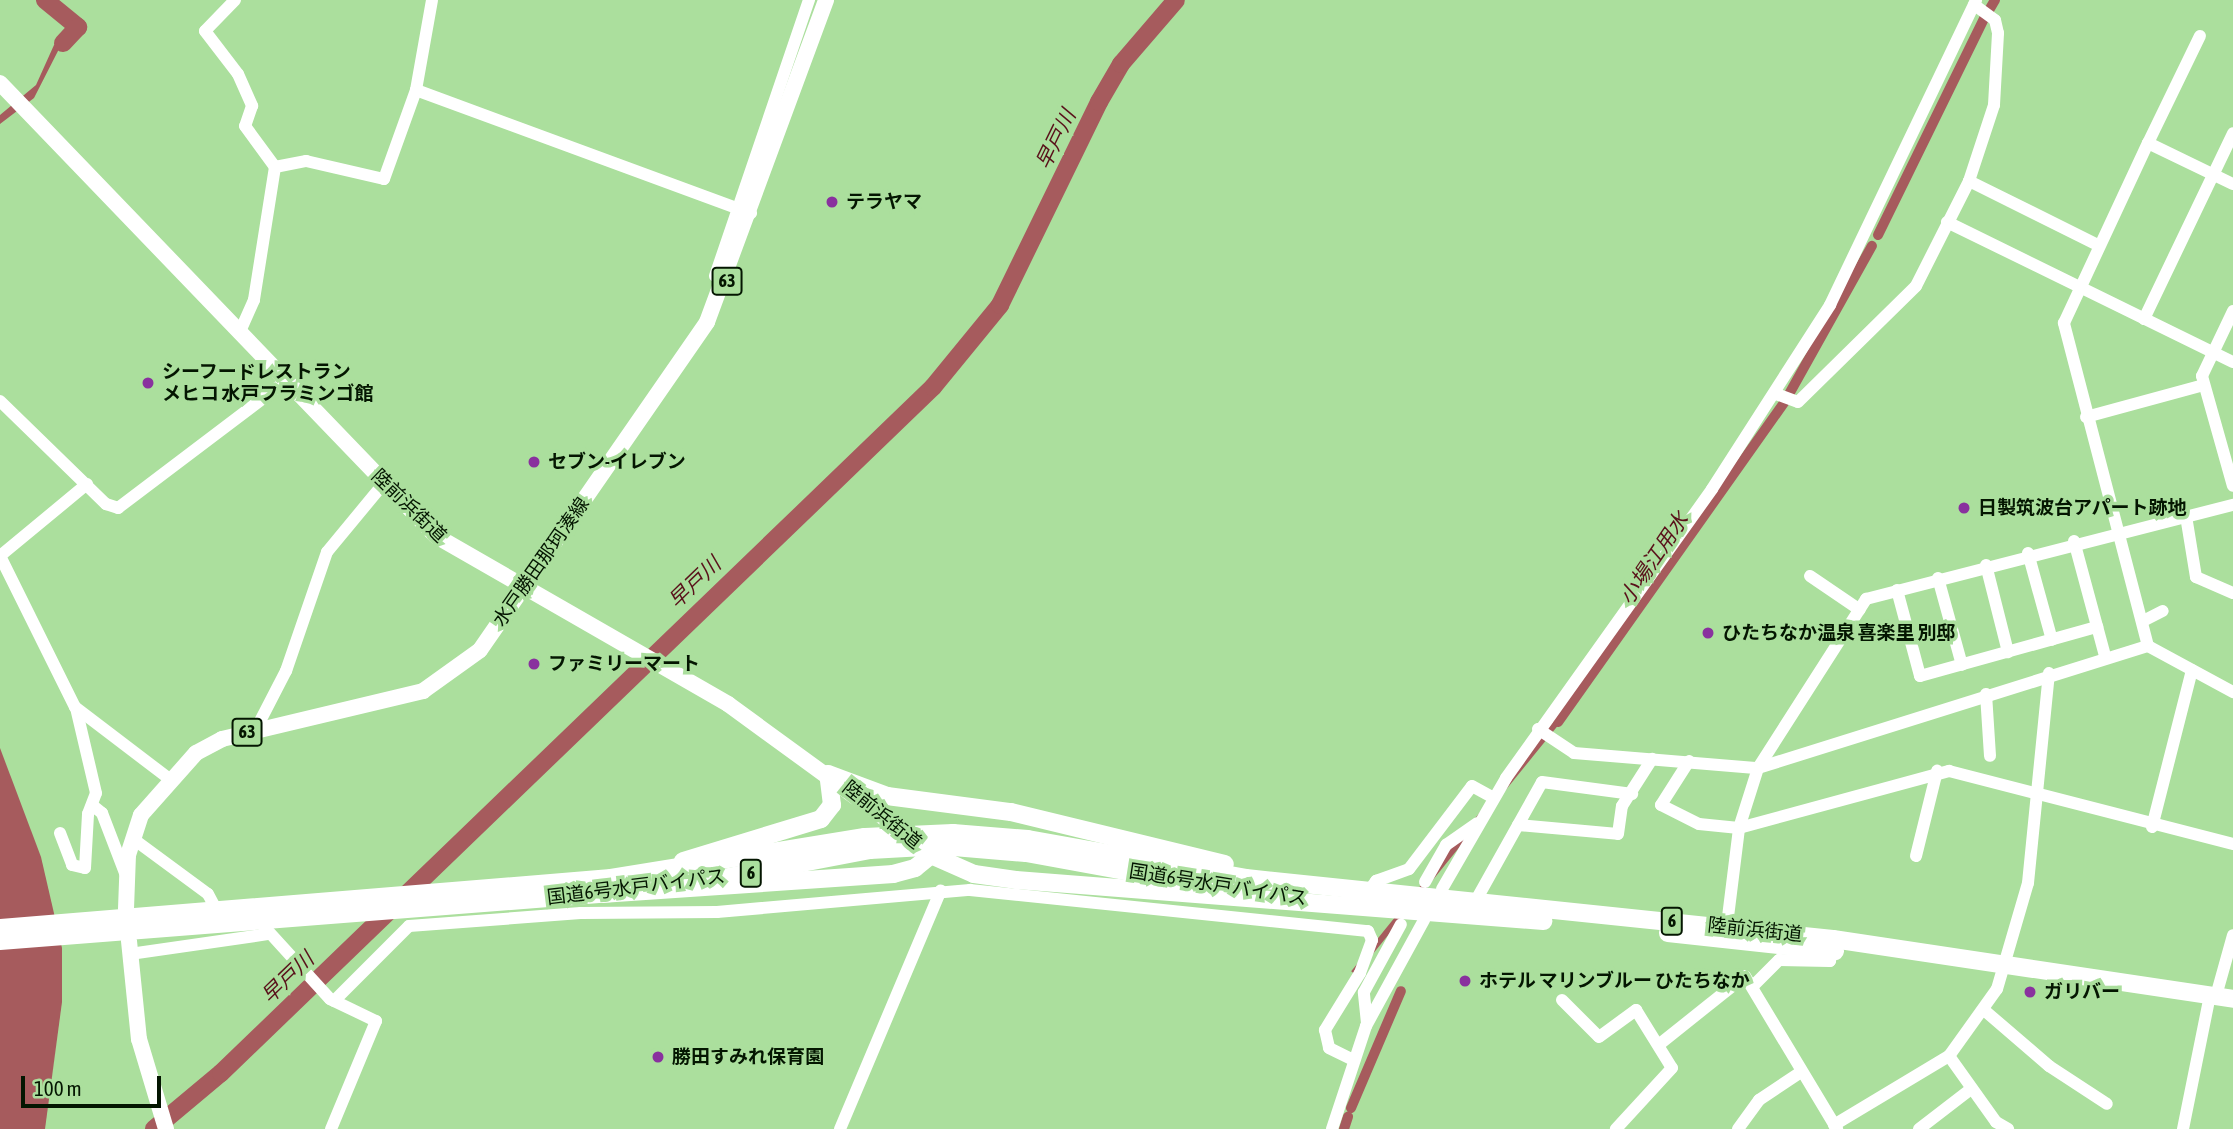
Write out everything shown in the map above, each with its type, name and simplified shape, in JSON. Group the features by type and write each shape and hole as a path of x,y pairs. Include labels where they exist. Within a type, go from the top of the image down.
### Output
{"highway":[{"path":"611,878 821,819 832,805 828,774 887,796 1043,819 1335,889"},
{"name":"国道6号水戸バイパス","path":"0,928 264,928 342,915 601,894 928,832 1028,839 1335,889"},
{"name":"国道6号水戸バイパス","path":"0,941 217,911 611,878 896,840 936,851 1351,903"},
{"path":"601,894 694,892 915,869 936,851 972,882 1245,901 1351,903"},
{"name":"陸前浜街道","path":"1335,889 1475,902 2006,966 2220,997"},
{"name":"陸前浜街道","path":"1351,903 1726,933 1832,951 1996,971 2006,966"}],"main road":[{"name":"水戸勝田那珂湊線","path":"126,909 125,873 132,838 167,778 205,747 254,730 435,685 480,650 702,331 744,211 826,0"},
{"name":"陸前浜街道","path":"0,83 384,483 446,544 672,669 936,851"},
{"path":"130,947 139,1039 166,1129"}],"street":[{"path":"235,0 205,31 238,75 252,106 245,126 275,167 254,300 240,332"},
{"path":"275,167 306,161 384,179 416,90 432,0"},
{"path":"715,276 744,211 809,0"},
{"path":"1441,890 1538,729 1776,394 1830,305 1975,3 1995,20 1999,80 1969,181 1901,306 1854,343 1798,402 1776,394"},
{"path":"2148,646 2116,533 2064,324 2077,286 2200,36"},
{"path":"416,90 744,211"},
{"path":"2144,319 2233,134"},
{"path":"2148,143 2233,184"},
{"path":"1969,181 2098,245"},
{"path":"1947,222 2233,362"},
{"path":"2233,311 2213,352 2204,385 2233,486"},
{"path":"0,401 112,508 123,506 286,381"},
{"path":"2086,417 2204,385"},
{"path":"254,730 286,671 327,552 384,483"},
{"path":"60,833 72,865 85,868 92,805 96,793 75,707 0,556 87,484"},
{"path":"1726,933 1739,828 1758,768 1866,599 2074,541 2233,505"},
{"path":"2186,516 2196,577 2233,593"},
{"path":"2074,541 2105,656"},
{"path":"2028,553 2052,640"},
{"path":"1986,565 2008,652"},
{"path":"1810,576 1860,610"},
{"path":"1938,578 1962,665"},
{"path":"1891,591 1920,676 2097,627"},
{"path":"2143,621 2163,611"},
{"path":"1538,729 1574,753 1758,768 2049,673 2148,646 2233,692"},
{"path":"2152,827 2192,670"},
{"path":"1661,1043 1745,976 1754,986 1835,1127 1949,1056 1984,1010 2006,966 2028,883 2049,673"},
{"path":"1986,694 1990,756"},
{"path":"75,707 167,778"},
{"path":"1518,825 1618,834 1622,806 1652,759"},
{"path":"1689,761 1661,805 1699,824 1739,828 1937,771 2152,827 2233,844"},
{"path":"1916,856 1937,771"},
{"path":"1475,902 1542,782 1632,794"},
{"path":"1368,892 1376,881 1409,869 1472,786 1494,798"},
{"path":"92,805 102,813 125,873"},
{"path":"1425,882 1452,839 1481,821"},
{"path":"132,838 208,894 217,911"},
{"path":"915,869 918,891"},
{"path":"332,1000 410,926 581,913 717,912 941,890 972,882 1368,931 1372,940 1360,973 1325,1030 1329,1048 1354,1060"},
{"path":"840,1129 941,890"},
{"path":"1332,1129 1367,1023 1424,920"},
{"path":"1367,1023 1367,984 1401,924"},
{"path":"130,947 264,928 332,1000 376,1021 331,1129"},
{"path":"2183,1129 2220,997 2233,935"},
{"path":"1754,986 1779,960 1830,961 1832,951"},
{"path":"1562,1000 1599,1037 1636,1010 1661,1043 1672,1068 1616,1129"},
{"path":"1984,1010 2049,1066 2107,1104"},
{"path":"1949,1056 1971,1090 2008,1129"},
{"path":"1738,1129 1759,1100 1801,1072"},
{"path":"1919,1129 1971,1090"}],"shaded area":[{"path":"80,26 80,35 59,49 34,98 0,124 0,115 36,85 54,45"},
{"path":"1562,711 1567,715 1356,975 1351,971"},
{"path":"0,748 41,857 62,948 62,1002 45,1129 0,1129"}],"waterway":[{"path":"45,0 78,27 63,43"},
{"name":"早戸川","path":"154,1129 221,1073 933,387 1000,305 1099,102 1121,64 1176,0"},
{"name":"小場江用水","path":"1988,12 1995,0"},
{"name":"小場江用水","path":"1878,235 1985,17"},
{"name":"小場江用水","path":"1788,396 1872,246"},
{"name":"小場江用水","path":"1558,722 1784,403"},
{"name":"小場江用水","path":"1351,1108 1401,991"},
{"name":"小場江用水","path":"1344,1129 1348,1117"}],"place":[{"name":"テラヤマ","path":"832,202"},
{"name":"シーフードレストラン メヒコ 水戸フラミンゴ館","path":"148,383"},
{"name":"セブン-イレブン","path":"534,462"},
{"name":"日製筑波台アパート跡地","path":"1964,508"},
{"name":"ひたちなか温泉 喜楽里 別邸","path":"1708,633"},
{"name":"ファミリーマート","path":"534,664"},
{"name":"ホテル マリンブルー ひたちなか","path":"1465,981"},
{"name":"ガリバー","path":"2030,992"},
{"name":"勝田すみれ保育園","path":"658,1057"}]}
